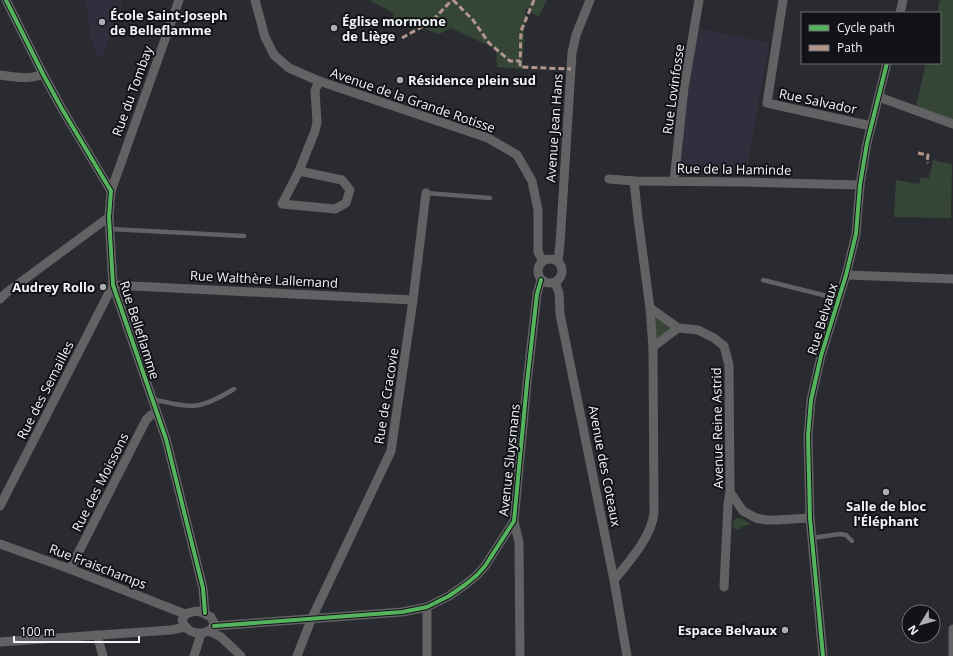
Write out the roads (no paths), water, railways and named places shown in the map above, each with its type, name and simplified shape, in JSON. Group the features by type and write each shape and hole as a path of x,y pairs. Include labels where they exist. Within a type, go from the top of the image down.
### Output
{"street":[{"path":"6,0 43,74 111,191"},
{"name":"Rue du Tombay","path":"111,191 179,0"},
{"name":"Avenue de la Grande Rotisse","path":"255,0 265,37 274,55 289,68 319,81 488,138 517,155 532,181 538,210 538,252 543,261"},
{"name":"Avenue Jean Hans","path":"558,261 572,53 576,35 590,0"},
{"name":"Rue Lovinfosse","path":"674,181 684,88 699,0"},
{"name":"Rue Salvador","path":"783,0 767,103 871,126"},
{"path":"900,12 903,0"},
{"name":"Rue Belvaux","path":"823,656 810,518 808,436 812,400 821,356 846,275 856,234 860,185 871,126 887,64"},
{"path":"0,75 28,78 38,77 43,74"},
{"path":"299,172 342,180 350,190 346,203 335,209 282,204 299,172 316,126 314,99 319,81"},
{"path":"878,97 953,124"},
{"name":"Rue de la Haminde","path":"608,179 634,181 860,185"},
{"path":"614,580 630,561 647,534 653,520 653,347 650,308 634,181"},
{"name":"Rue Belleflamme","path":"111,191 109,217 113,285 166,439 203,588 205,613"},
{"name":"Rue de Cracovie","path":"297,656 311,620 391,451 413,300 426,193"},
{"path":"0,299 109,217"},
{"path":"553,259 558,261 562,266 562,274 560,279 551,283 541,280 538,274 539,267 543,261 553,259"},
{"path":"846,275 953,279"},
{"name":"Avenue Sluysmans","path":"208,630 402,612 427,607 449,596 477,575 493,555 514,521 527,383 537,294 541,280"},
{"name":"Avenue des Coteaux","path":"555,282 559,293 560,314 614,580 627,656"},
{"name":"Rue Walthère Lallemand","path":"113,285 413,300"},
{"name":"Rue des Semailles","path":"0,506 113,285"},
{"name":"Avenue Reine Astrid","path":"650,308 678,328 698,330 707,333 724,346 730,365 730,492 743,511"},
{"path":"653,347 678,328"},
{"name":"Rue des Moissons","path":"70,568 146,420 156,412"},
{"path":"724,588 730,492"},
{"path":"727,521 734,514 743,511 756,518 766,520 810,518"},
{"path":"514,521 519,543 520,656"},
{"name":"Rue Fraischamps","path":"0,544 70,568 185,614"},
{"path":"427,607 427,656"},
{"path":"194,656 208,630 214,623 211,617 199,611 185,614 182,620 186,627 194,633 208,630 221,637 241,656"},
{"path":"0,642 171,630 186,627"},
{"path":"953,629 953,656"},
{"path":"97,635 103,656"}],"lane":[{"path":"426,193 490,198"},
{"path":"110,229 244,236"},
{"path":"763,280 839,299"},
{"path":"152,400 194,407 206,404 234,389"},
{"path":"812,538 840,534 846,535 852,541"}],"place":[{"name":"École Saint-Joseph de Belleflamme","path":"102,22"},
{"name":"Église mormone de Liège","path":"334,28"},
{"name":"Résidence plein sud","path":"400,80"},
{"name":"Audrey Rollo","path":"103,287"},
{"name":"Salle de bloc l'Éléphant","path":"886,492"},
{"name":"Espace Belvaux","path":"785,630"}]}
